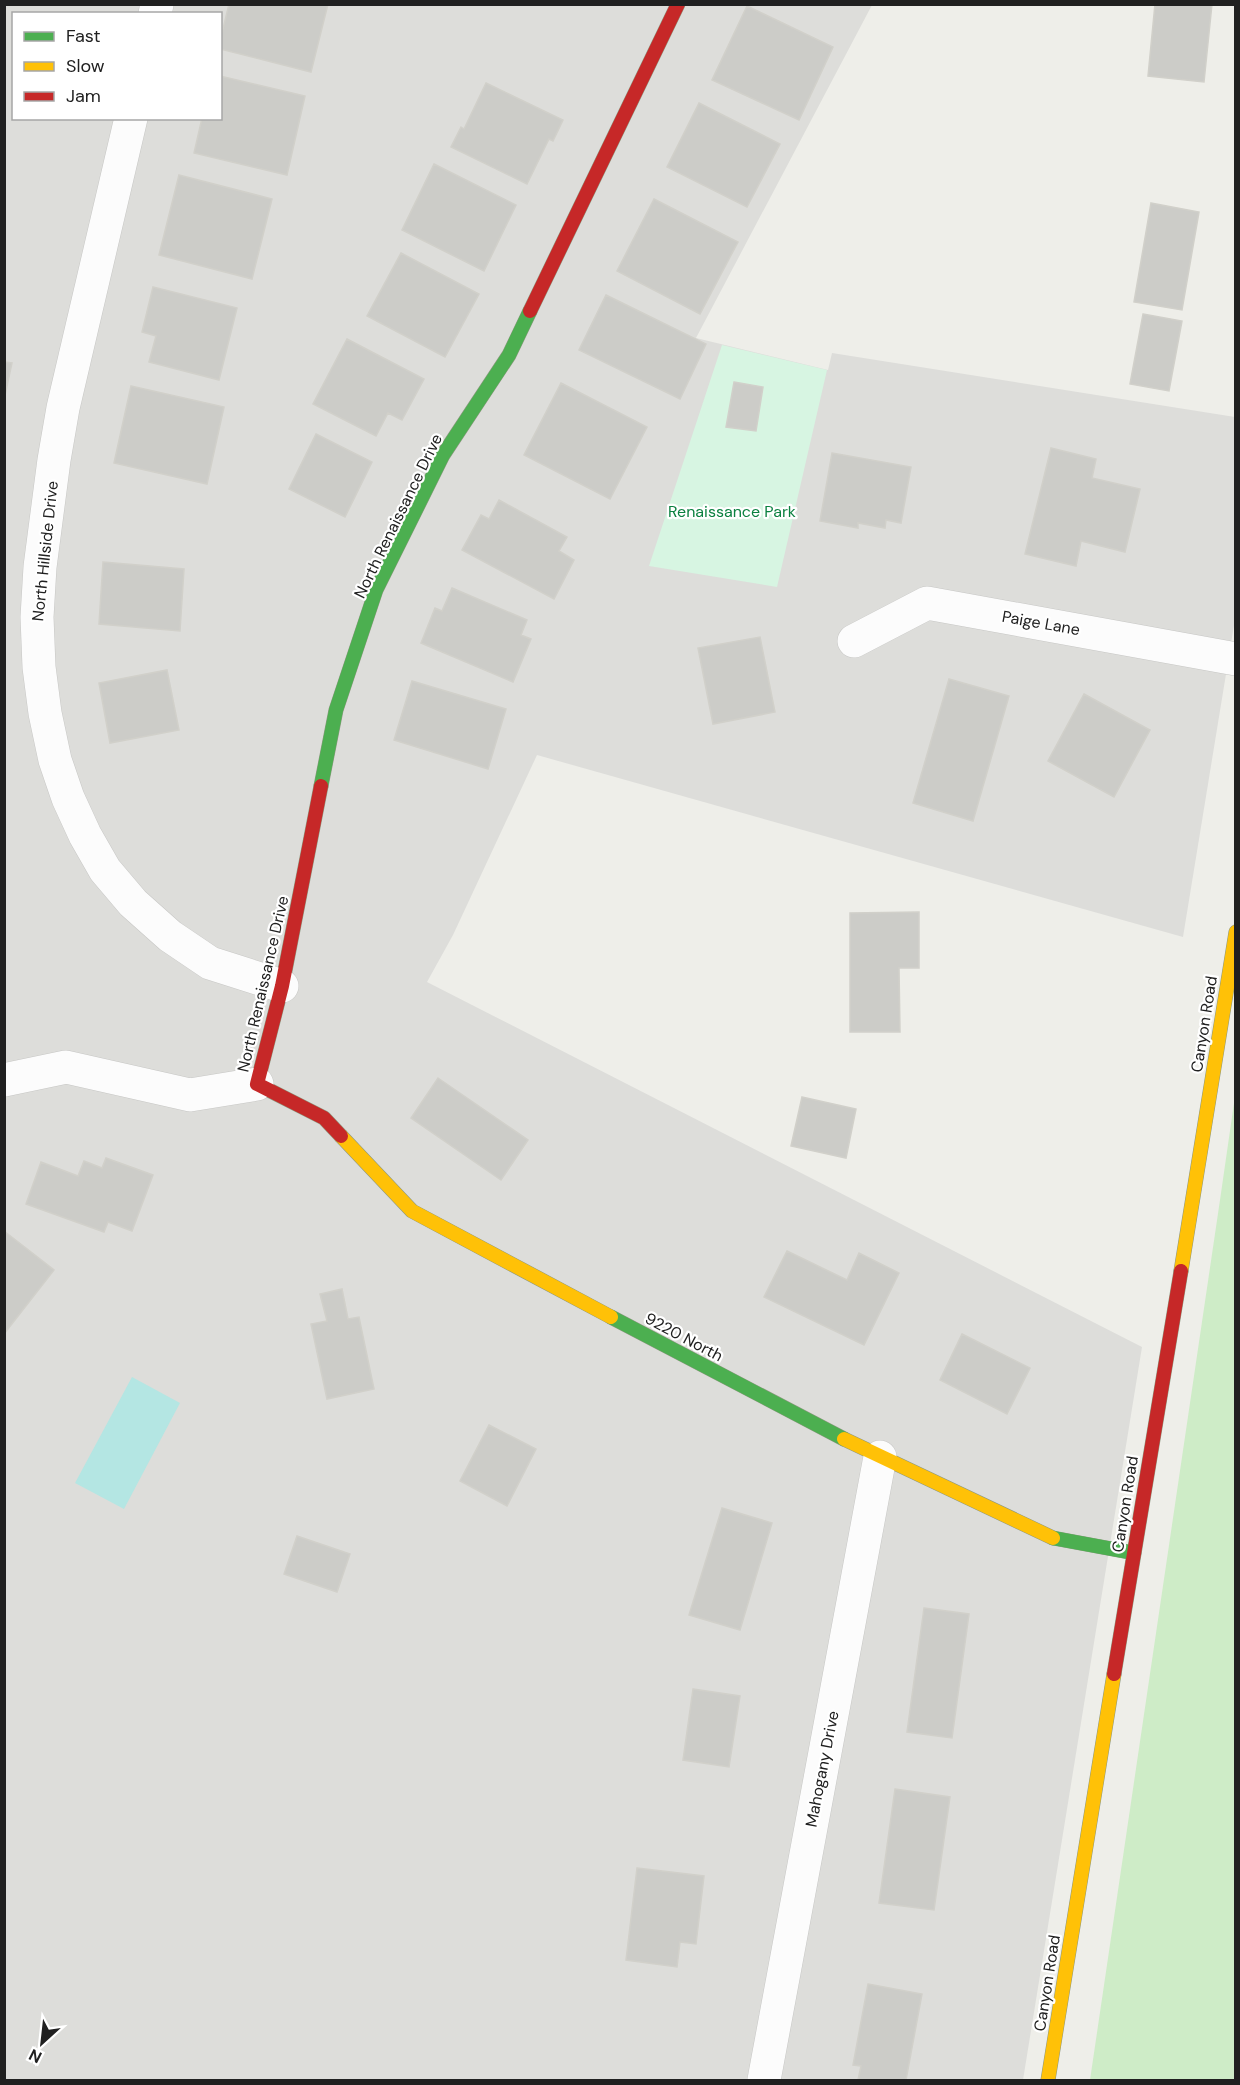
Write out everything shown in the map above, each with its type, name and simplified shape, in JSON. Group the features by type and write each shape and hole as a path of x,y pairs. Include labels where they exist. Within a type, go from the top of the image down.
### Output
{"street":[{"name":"North Renaissance Drive","path":"257,1084 282,986 336,710 376,590 442,455 509,355 678,4"},
{"name":"North Hillside Drive","path":"130,120 63,408 54,460 40,567 37,617 39,667 45,713 55,760 68,798 105,870 133,903 170,936 210,963 282,986"},
{"name":"Paige Lane","path":"854,641 927,603 1236,659"},
{"name":"Canyon Road","path":"1048,2080 1236,932"},
{"path":"4,1080 66,1067 190,1095 257,1084"},
{"name":"9220 North","path":"257,1084 324,1118 412,1211 710,1370 880,1457 1052,1539 1134,1553"},
{"name":"Mahogany Drive","path":"764,2080 880,1457"}],"shaded area":[{"path":"4,5 872,5 696,338 828,370 832,353 1235,417 1235,619 1183,937 537,755 453,935 427,982 1142,1347 1023,2080 5,2080"},
{"path":"132,1377 180,1403 124,1509 75,1483"}],"green space":[{"name":"Renaissance Park","path":"722,345 827,370 777,587 649,566"},
{"path":"1235,1096 1235,2080 1090,2080 1220,1200"}],"building":[{"path":"229,4 328,4 311,72 222,50 222,33"},
{"path":"1155,4 1212,4 1204,82 1148,76"},
{"path":"747,6 833,47 799,120 712,80"},
{"path":"222,76 305,96 287,175 194,153 202,120 222,120"},
{"path":"486,83 563,120 553,141 549,139 527,184 451,147 461,127 464,129"},
{"path":"699,103 780,144 747,207 667,167"},
{"path":"434,164 516,205 484,271 402,230"},
{"path":"179,175 272,199 252,279 159,255"},
{"path":"654,199 738,242 700,314 617,271"},
{"path":"1151,203 1199,212 1182,310 1134,302"},
{"path":"401,253 479,294 445,357 367,316"},
{"path":"153,287 237,308 219,380 149,362 156,336 142,332"},
{"path":"606,295 706,344 680,399 579,350"},
{"path":"1143,314 1182,321 1169,391 1130,384"},
{"path":"347,339 424,379 402,420 388,413 376,436 313,404"},
{"path":"4,362 12,363 4,400"},
{"path":"734,382 763,387 756,431 726,427"},
{"path":"561,383 647,427 610,499 524,455"},
{"path":"131,386 224,407 207,484 114,463"},
{"path":"316,434 372,462 345,517 289,489"},
{"path":"1051,448 1096,459 1092,478 1140,489 1125,552 1081,541 1076,566 1025,554"},
{"path":"832,453 911,467 901,523 886,520 885,528 858,523 858,528 820,521"},
{"path":"499,500 567,537 559,551 574,560 554,599 462,550 481,515 489,519"},
{"path":"103,562 184,569 180,631 99,624"},
{"path":"452,588 527,620 521,635 531,639 513,682 421,643 435,608 442,611"},
{"path":"760,637 775,712 713,724 698,648"},
{"path":"167,670 179,730 110,743 99,683"},
{"path":"949,679 1009,696 973,821 913,803"},
{"path":"412,681 506,709 488,769 394,740"},
{"path":"1084,694 1150,730 1114,797 1048,761"},
{"path":"919,912 919,968 899,968 900,1032 850,1032 850,913"},
{"path":"438,1078 528,1140 501,1180 411,1118"},
{"path":"802,1097 856,1109 846,1158 791,1146"},
{"path":"106,1158 153,1175 132,1231 108,1222 104,1232 26,1204 41,1162 78,1176 84,1161 102,1168"},
{"path":"4,1231 54,1270 4,1334"},
{"path":"787,1251 847,1280 859,1253 899,1273 864,1345 764,1297"},
{"path":"342,1289 348,1319 359,1317 374,1389 327,1399 311,1324 327,1321 320,1294"},
{"path":"962,1334 1030,1368 1007,1414 940,1380"},
{"path":"489,1425 536,1449 507,1506 460,1481"},
{"path":"722,1508 772,1523 740,1630 689,1615"},
{"path":"297,1536 350,1554 337,1592 284,1574"},
{"path":"924,1608 969,1614 952,1738 907,1732"},
{"path":"693,1689 740,1696 729,1767 683,1760"},
{"path":"895,1789 950,1797 934,1910 879,1903"},
{"path":"637,1868 704,1876 696,1944 680,1942 677,1967 626,1960"},
{"path":"868,1984 922,1994 906,2080 858,2080 861,2066 853,2065"}],"traffic: fast":[{"path":"321,786 336,710 376,590 443,455 509,355 530,311"},
{"path":"611,1317 844,1439"},
{"path":"1053,1538 1134,1553"}],"traffic: slow":[{"path":"1181,1271 1236,932"},
{"path":"341,1136 412,1211 611,1317"},
{"path":"844,1439 1053,1538"},
{"path":"1048,2080 1114,1674"}],"traffic: jam":[{"path":"530,311 678,4"},
{"path":"321,786 282,986 257,1084 324,1118 341,1136"},
{"path":"1114,1674 1181,1271"}]}
